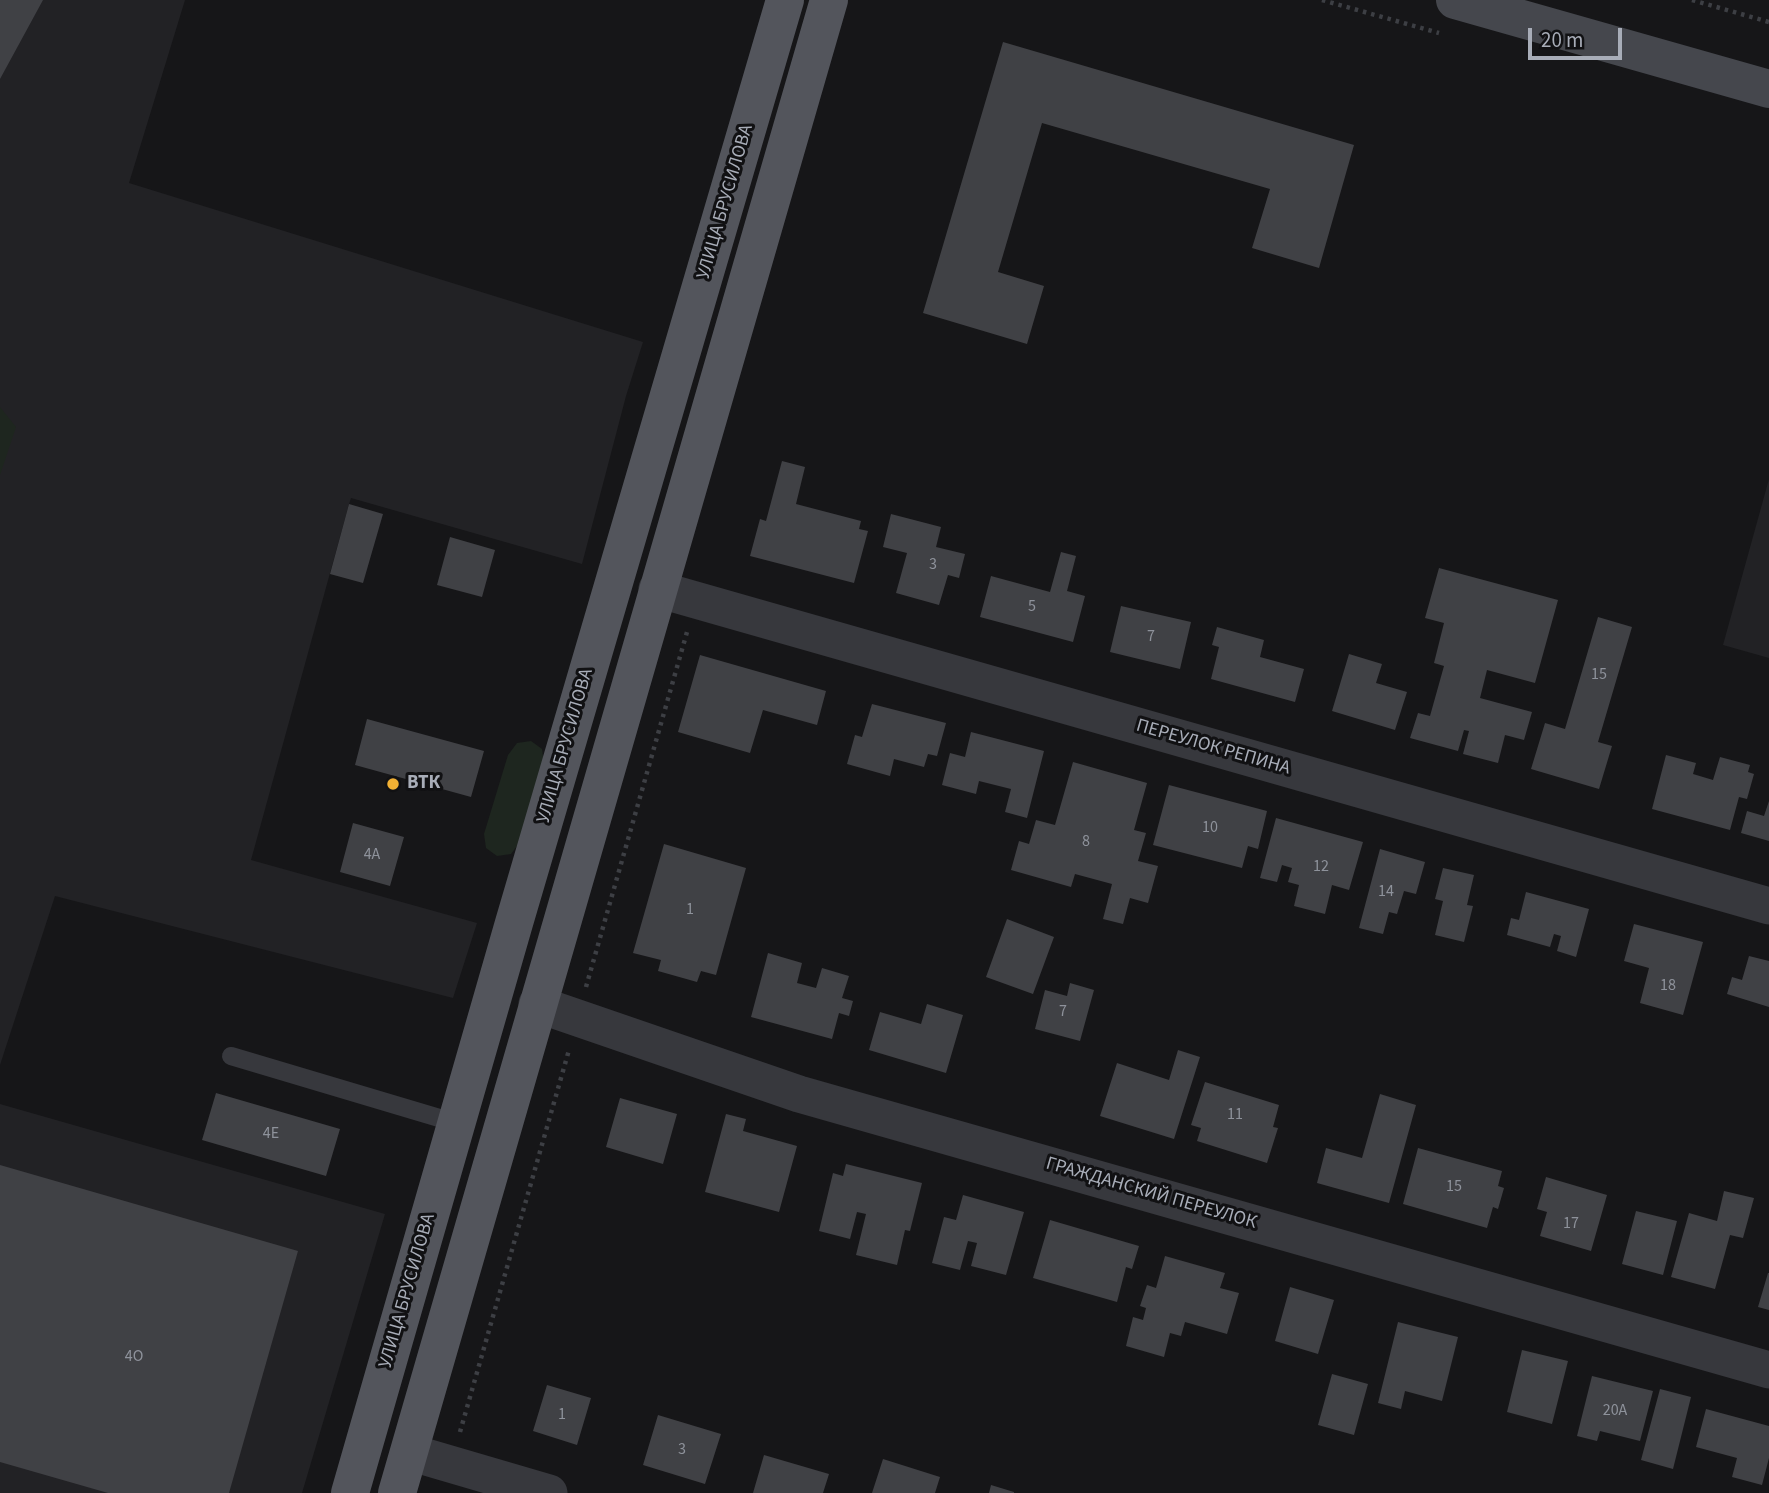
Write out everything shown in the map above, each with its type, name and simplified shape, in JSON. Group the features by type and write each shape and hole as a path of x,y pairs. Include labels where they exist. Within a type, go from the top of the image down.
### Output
{"main road":[{"name":"УЛИЦА БРУСИЛОВА","path":"350,1493 785,0"},
{"path":"397,1493 829,0"},
{"path":"1460,1 1769,89"}],"street":[{"name":"ПЕРЕУЛОК РЕПИНА","path":"657,589 1769,906"},
{"name":"ГРАЖДАНСКИЙ ПЕРЕУЛОК","path":"537,1004 799,1094 1769,1370"},
{"path":"409,1452 549,1493"}],"lane":[{"path":"231,1056 456,1123"}],"path":[{"path":"1692,0 1769,22"}],"shaded area":[{"path":"0,0 185,0 129,183 643,342 582,564 351,498 349,504 251,860 477,923 453,998 55,896 0,1065"},
{"path":"0,407 16,427 0,475"},
{"path":"1769,479 1769,658 1723,645"},
{"path":"531,741 542,749 544,763 520,842 511,854 497,856 486,848 484,834 508,755 517,743"},
{"path":"0,1104 385,1214 302,1493 0,1493"}],"building":[{"path":"0,0 43,0 0,79"},
{"path":"1003,42 1354,145 1319,268 1252,248 1270,189 1042,123 998,272 1044,286 1027,344 923,313"},
{"path":"782,461 805,467 796,504 861,521 859,529 868,531 854,583 750,556 760,519 766,521"},
{"path":"349,504 383,514 363,583 330,574"},
{"path":"891,514 941,527 936,547 965,554 959,578 948,575 939,605 896,593 907,553 883,547"},
{"path":"450,537 495,550 482,597 437,585"},
{"path":"1061,552 1076,556 1067,591 1085,596 1073,642 980,617 991,576 1050,592"},
{"path":"1439,568 1558,600 1535,683 1487,670 1480,698 1532,712 1524,740 1505,735 1498,763 1463,754 1469,731 1464,730 1458,751 1410,738 1418,713 1430,716 1444,666 1434,663 1444,623 1425,618"},
{"path":"1121,606 1191,622 1180,669 1110,652"},
{"path":"1598,617 1632,627 1598,742 1612,746 1599,789 1531,769 1545,723 1565,729"},
{"path":"1217,627 1264,640 1260,657 1304,669 1295,702 1211,679 1219,647 1212,645"},
{"path":"1349,654 1382,664 1376,683 1407,692 1395,730 1332,711"},
{"path":"700,655 826,691 817,725 763,710 750,753 678,732"},
{"path":"872,704 946,723 937,756 928,754 924,767 894,759 890,776 847,764 855,735 862,737"},
{"path":"367,719 484,751 471,797 355,765"},
{"path":"971,732 1044,751 1027,818 1005,812 1011,789 979,781 976,794 942,785 950,753 965,757"},
{"path":"1666,755 1696,763 1693,774 1713,780 1720,757 1750,765 1748,772 1754,774 1747,799 1739,797 1730,830 1652,809"},
{"path":"1073,762 1147,783 1134,830 1146,833 1138,861 1158,866 1148,903 1130,898 1123,924 1103,919 1112,884 1075,874 1071,887 1011,870 1019,841 1029,844 1036,820 1055,825"},
{"path":"1169,785 1267,811 1258,849 1248,846 1242,868 1153,845"},
{"path":"1769,801 1769,841 1741,833 1747,811 1764,816"},
{"path":"1276,818 1363,842 1349,890 1332,885 1325,914 1294,906 1299,885 1288,882 1292,868 1282,865 1277,882 1260,878"},
{"path":"353,823 404,837 390,886 340,872"},
{"path":"664,844 746,868 716,975 701,971 697,982 658,971 661,960 633,953"},
{"path":"1380,849 1425,862 1416,894 1404,891 1397,914 1389,912 1383,934 1359,928"},
{"path":"1443,868 1474,875 1467,905 1473,906 1464,942 1435,935 1443,901 1435,899"},
{"path":"1526,892 1589,909 1576,957 1557,951 1561,936 1554,934 1550,947 1507,935 1511,918 1519,920"},
{"path":"1007,919 1054,937 1033,994 986,977"},
{"path":"1634,924 1703,942 1683,1015 1640,1003 1649,968 1624,961"},
{"path":"768,953 802,963 797,983 816,988 822,968 849,976 842,998 853,1001 849,1016 839,1013 832,1039 751,1017"},
{"path":"1749,956 1769,961 1769,1007 1727,994 1732,977 1742,980"},
{"path":"1070,983 1094,990 1080,1041 1035,1029 1045,990 1067,996"},
{"path":"927,1004 963,1015 946,1073 869,1050 880,1012 921,1024"},
{"path":"1178,1050 1200,1057 1174,1139 1100,1116 1117,1063 1169,1080"},
{"path":"1205,1082 1279,1105 1273,1127 1278,1128 1267,1163 1197,1141 1201,1128 1191,1125"},
{"path":"216,1093 340,1129 326,1176 202,1140"},
{"path":"1380,1094 1416,1105 1389,1203 1317,1183 1326,1148 1362,1158"},
{"path":"620,1098 677,1114 663,1164 606,1147"},
{"path":"726,1114 746,1119 743,1131 797,1146 779,1212 705,1192"},
{"path":"1418,1148 1502,1171 1498,1186 1504,1188 1498,1209 1493,1207 1487,1228 1403,1204"},
{"path":"846,1164 922,1183 910,1231 905,1230 897,1265 856,1255 866,1214 857,1212 850,1239 819,1231 833,1173 843,1176"},
{"path":"0,1165 298,1251 229,1493 108,1493 0,1462"},
{"path":"1546,1177 1607,1195 1591,1251 1540,1236 1547,1212 1537,1209"},
{"path":"1724,1191 1754,1198 1743,1238 1730,1235 1715,1289 1671,1277 1689,1213 1717,1221"},
{"path":"963,1195 1024,1212 1006,1275 971,1266 977,1243 968,1241 960,1270 932,1263 944,1217 956,1220"},
{"path":"1636,1211 1677,1221 1663,1275 1622,1264"},
{"path":"1050,1220 1139,1246 1132,1269 1126,1267 1117,1302 1033,1278"},
{"path":"1165,1256 1225,1273 1220,1288 1239,1293 1227,1334 1185,1322 1181,1336 1170,1333 1164,1357 1126,1346 1133,1317 1143,1320 1146,1308 1140,1306 1147,1285 1156,1288"},
{"path":"1769,1273 1769,1310 1758,1307"},
{"path":"1290,1287 1334,1300 1318,1354 1275,1341"},
{"path":"1398,1322 1458,1337 1442,1401 1405,1391 1401,1409 1378,1403"},
{"path":"1522,1350 1568,1361 1552,1424 1507,1412"},
{"path":"1332,1374 1368,1384 1354,1435 1318,1425"},
{"path":"1592,1376 1653,1391 1640,1441 1600,1431 1597,1441 1577,1436"},
{"path":"547,1385 591,1398 577,1445 533,1431"},
{"path":"1660,1389 1691,1397 1673,1469 1641,1460"},
{"path":"1706,1409 1769,1426 1769,1458 1762,1485 1732,1477 1737,1458 1696,1447"},
{"path":"658,1415 721,1434 705,1484 643,1465"},
{"path":"764,1455 829,1474 823,1493 753,1493"},
{"path":"883,1459 940,1477 935,1493 872,1493"},
{"path":"991,1485 1014,1492 1014,1493 989,1493"}],"place":[{"name":"ВТК","path":"393,784"}]}
